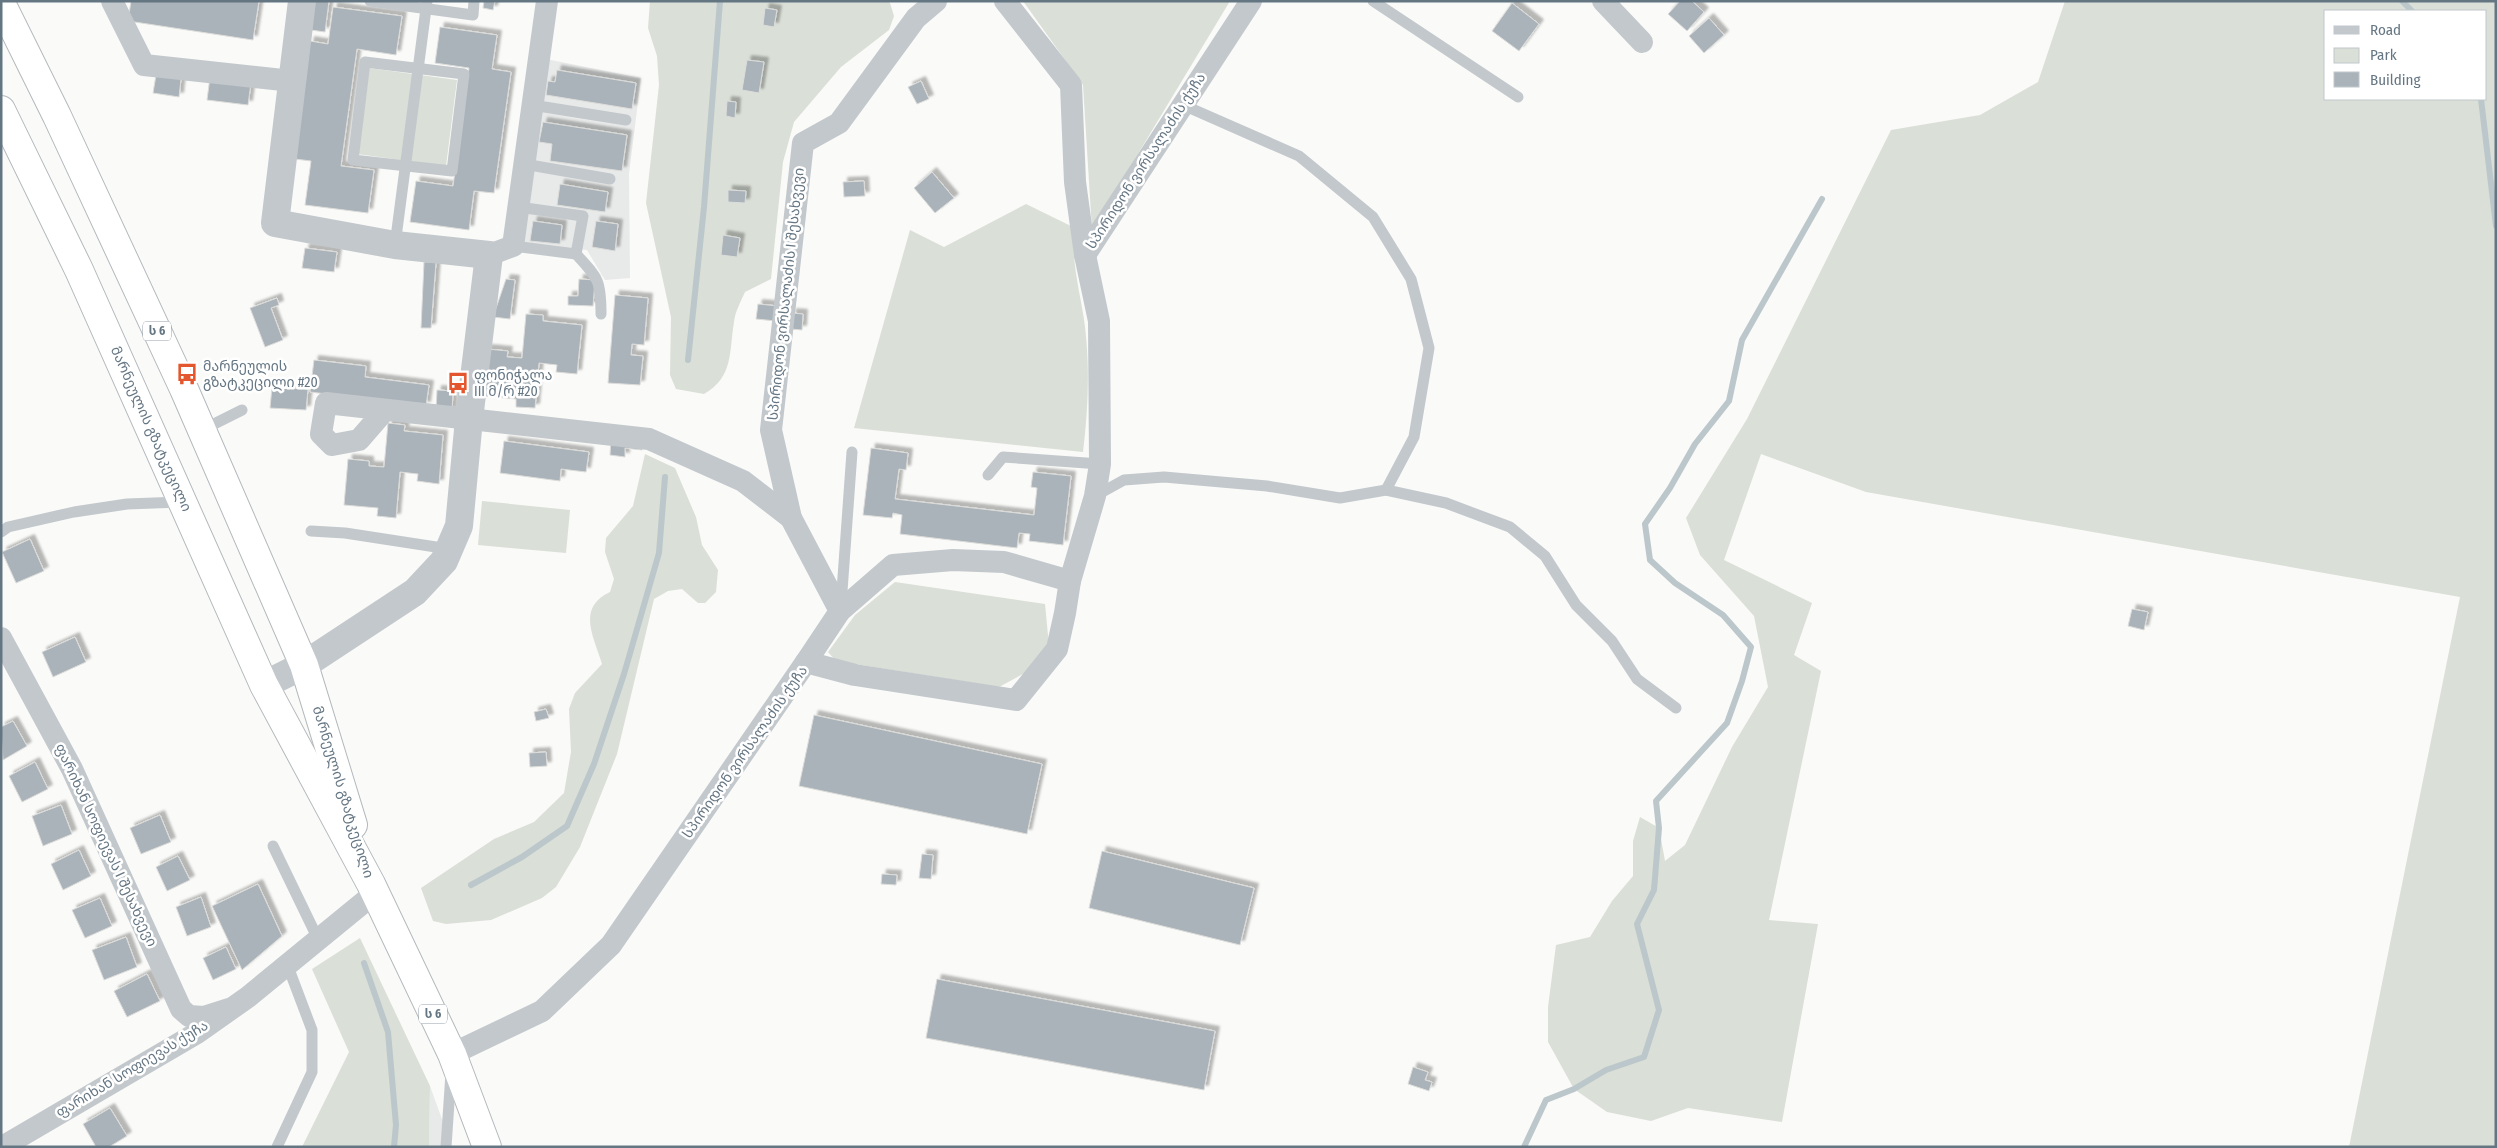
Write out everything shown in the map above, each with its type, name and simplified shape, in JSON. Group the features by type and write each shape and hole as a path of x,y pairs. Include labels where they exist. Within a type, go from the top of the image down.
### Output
{"highway":[{"name":"მარნეულის გზატკეცილი","path":"1,2 58,116 202,430 304,665 373,888"},
{"name":"მარნეულის გზატკეცილი","path":"1,110 79,270 264,685 373,888"},
{"name":"ს 6","path":"373,888 452,1054 487,1147"}],"street":[{"path":"112,1 144,65 292,81"},
{"path":"302,1 276,223 395,245 501,251"},
{"path":"264,685 304,665 415,592 444,561 459,526 469,419 501,251 518,207 547,1"},
{"name":"სპირიდონ ვირსალაძის I შესახვევი","path":"840,610 791,518 771,430 803,143 839,123 916,18 936,1"},
{"path":"1005,1 1071,85 1075,182 1085,255"},
{"name":"სპირიდონ ვირსალაძის ქუჩა","path":"452,1054 542,1010 611,945 806,662 855,675 1016,700 1057,649 1066,613 1070,581 1095,496 1100,464 1099,321 1085,255 1251,1"},
{"path":"1603,1 1642,42"},
{"path":"384,410 649,439 743,482 791,518"},
{"path":"806,662 840,610 893,566 953,560 1004,562 1070,581"},
{"name":"ფარიხან სოფიევას I შესახვევი","path":"1,638 72,769 182,1009 189,1016 204,1017 229,1009"},
{"name":"ფარიხან სოფიევას ქუჩა","path":"2,1147 197,1033 248,997 318,939 373,888"}],"lane":[{"path":"370,1 427,5 473,15 474,1"},
{"path":"1373,1 1518,97"},
{"path":"395,245 427,5"},
{"path":"364,62 418,68 464,74 452,172 353,160 364,62"},
{"path":"532,105 626,120"},
{"path":"1183,105 1300,156 1372,217 1411,279 1429,348 1414,438 1386,490"},
{"path":"524,164 610,179"},
{"path":"518,207 583,216 576,254"},
{"path":"501,251 576,254 597,276 601,290 601,314"},
{"path":"202,430 242,410"},
{"path":"840,610 852,452"},
{"path":"988,475 1003,457 1100,464"},
{"path":"1095,496 1124,480 1164,477 1267,486 1340,498 1386,490 1446,503 1510,527 1545,556 1576,604 1612,641 1637,679 1676,708"},
{"path":"1,532 8,527 74,512 127,504 183,502"},
{"path":"311,531 345,533 449,549"},
{"path":"273,846 318,939"},
{"path":"277,1147 312,1072 312,1030 287,964"},
{"path":"446,1147 452,1054"}],"shaded area":[{"path":"546,59 641,78 629,174 630,278 605,280 587,250 518,243"},
{"path":"430,1086 452,1147 429,1147"}],"green space":[{"path":"650,1 888,1 894,16 889,30 841,67 794,122 783,162 771,279 745,292 735,318 730,353 725,371 721,380 704,394 676,389 670,375 671,317 646,203 659,85 657,56 648,28"},
{"path":"1023,1 1230,1 1092,230 1083,85"},
{"path":"2065,1 2496,1 2496,1147 2349,1147 2460,597 1866,492 1761,454 1724,560 1812,603 1794,655 1821,671 1769,920 1818,924 1782,1122 1688,1108 1651,1121 1607,1112 1574,1089 1548,1042 1548,1007 1556,945 1590,937 1612,901 1633,876 1633,841 1640,817 1659,828 1665,861 1685,845 1732,747 1768,687 1754,616 1700,555 1686,518 1747,419 1891,130 1980,115 2038,82"},
{"path":"369,68 457,80 446,166 357,154"},
{"path":"1026,204 1075,228 1075,265 1088,358 1087,406 1083,452 854,428 910,230 944,247"},
{"path":"645,454 675,468 696,517 702,545 718,570 716,592 705,603 698,603 682,589 668,591 654,599 617,754 580,847 556,887 542,898 491,920 446,924 433,921 421,888 494,839 534,822 564,793 571,752 569,709 575,693 602,664 592,634 590,615 593,606 610,592 614,579 605,552 606,538 633,506"},
{"path":"482,501 570,510 566,553 478,545"},
{"path":"895,582 1045,604 1049,646 1032,669 999,687 836,661 828,652 855,615"},
{"path":"360,938 430,1086 429,1147 302,1147 349,1052 312,969"}],"building":[{"path":"131,1 259,1 253,40 128,21"},
{"path":"307,1 329,1 325,32 304,29"},
{"path":"484,1 495,1 493,10 483,8"},
{"path":"1680,1 1692,1 1704,12 1687,31 1668,14"},
{"path":"1512,3 1539,24 1519,51 1492,31"},
{"path":"333,7 402,16 396,55 357,49 341,166 374,170 368,213 305,205 311,161 295,159 310,41 328,44"},
{"path":"765,8 777,10 774,27 763,25"},
{"path":"1709,18 1724,35 1704,53 1689,36"},
{"path":"440,27 497,35 492,69 511,72 494,193 474,191 469,230 410,222 416,181 453,186 469,68 435,63"},
{"path":"747,60 764,62 759,93 742,90"},
{"path":"557,70 636,83 632,109 546,95 548,81 555,82"},
{"path":"156,75 181,79 179,97 153,93"},
{"path":"210,77 251,83 248,105 207,100"},
{"path":"921,81 929,99 917,104 908,87"},
{"path":"727,101 736,102 735,118 726,116"},
{"path":"543,122 627,135 622,171 550,161 552,144 539,142"},
{"path":"932,172 954,198 935,213 914,188"},
{"path":"864,181 865,196 844,197 843,182"},
{"path":"560,184 608,192 605,212 557,205"},
{"path":"728,190 746,191 745,203 728,202"},
{"path":"533,221 562,225 560,244 530,241"},
{"path":"596,221 618,224 615,251 592,247"},
{"path":"723,235 740,238 737,257 721,255"},
{"path":"305,248 337,252 334,272 302,268"},
{"path":"424,262 436,262 431,328 421,328"},
{"path":"506,279 515,280 510,319 493,317"},
{"path":"579,279 595,280 593,306 568,305 568,296 578,296"},
{"path":"615,295 648,298 644,345 632,344 631,355 643,356 640,385 608,383"},
{"path":"277,298 279,305 271,308 283,340 265,347 250,308"},
{"path":"758,304 778,306 776,321 756,319"},
{"path":"792,313 803,314 802,330 791,329"},
{"path":"526,314 543,315 543,321 582,325 577,374 556,372 557,365 539,363 535,408 516,407 516,399 483,396 487,349 508,351 507,357 522,358"},
{"path":"314,360 366,366 365,377 429,385 426,406 310,392"},
{"path":"272,387 308,389 306,410 270,408"},
{"path":"437,390 453,391 452,412 436,410"},
{"path":"388,423 405,425 404,431 443,435 439,484 417,481 418,474 400,472 396,518 377,516 378,508 344,505 348,459 369,461 369,466 384,467"},
{"path":"611,438 643,442 642,450 625,448 625,457 610,455"},
{"path":"504,441 589,452 586,472 561,469 560,481 500,473"},
{"path":"871,448 908,453 906,470 899,469 895,499 1034,515 1037,488 1031,487 1033,472 1071,476 1063,545 1029,541 1030,534 1019,533 1017,548 900,534 902,515 893,513 892,518 863,515"},
{"path":"30,539 44,571 16,583 2,552"},
{"path":"2132,609 2148,612 2144,630 2128,626"},
{"path":"75,637 86,662 53,677 42,652"},
{"path":"546,709 549,718 536,721 534,712"},
{"path":"814,715 1042,764 1027,834 799,786"},
{"path":"13,721 27,746 3,760 1,727"},
{"path":"546,752 547,766 530,767 529,753"},
{"path":"35,762 48,789 22,802 9,776"},
{"path":"61,805 72,834 43,846 32,816"},
{"path":"160,815 171,842 141,854 130,828"},
{"path":"79,850 91,876 63,890 51,864"},
{"path":"1102,851 1254,888 1240,945 1089,908"},
{"path":"922,854 933,855 931,879 919,878"},
{"path":"178,856 190,880 167,891 156,867"},
{"path":"882,874 897,875 896,885 881,884"},
{"path":"258,884 282,936 242,970 212,906"},
{"path":"201,897 211,927 187,936 176,907"},
{"path":"100,898 112,926 85,938 72,910"},
{"path":"126,937 137,967 104,980 92,950"},
{"path":"226,947 236,969 213,980 203,958"},
{"path":"147,974 160,1001 127,1017 114,991"},
{"path":"937,979 1215,1031 1204,1090 926,1038"},
{"path":"1413,1067 1428,1072 1425,1080 1432,1082 1429,1091 1408,1084"},
{"path":"110,1108 127,1136 109,1147 96,1147 83,1124"}],"waterway":[{"path":"688,360 704,207 720,1"},
{"path":"2402,1 2411,10"},
{"path":"2481,100 2496,226"},
{"path":"1524,1147 1546,1100 1574,1089 1606,1070 1644,1057 1659,1010 1637,924 1654,890 1659,828 1656,801 1727,723 1742,681 1751,647 1723,615 1675,583 1650,560 1645,524 1670,488 1695,444 1729,401 1742,340 1822,199"},
{"path":"471,885 522,857 567,826 594,764 624,674 659,553 665,477"},
{"path":"364,963 388,1032 396,1125 394,1147"}],"place":[{"name":"მარნეულის გზატკეცილი #20","path":"187,374"},
{"name":"ფონიჭალა III მ/რ #20","path":"458,383"}]}
